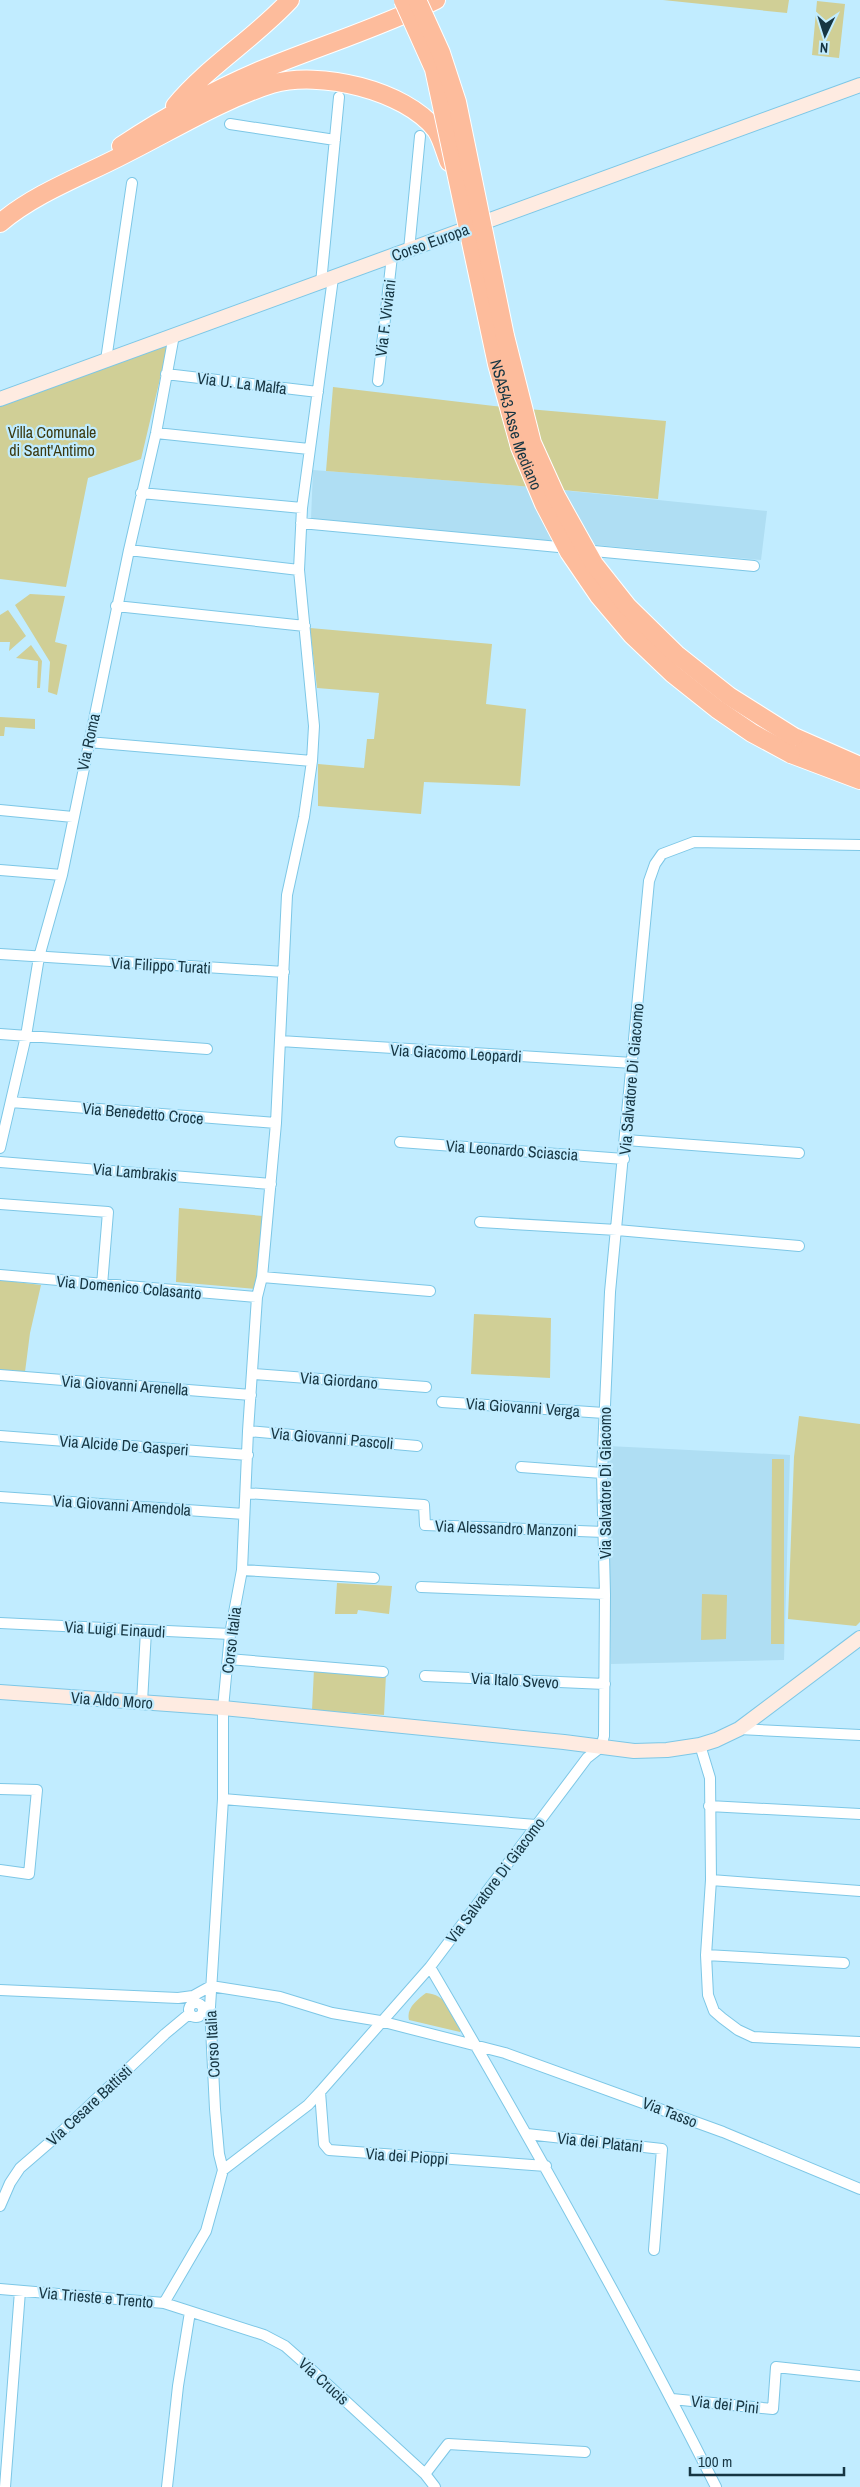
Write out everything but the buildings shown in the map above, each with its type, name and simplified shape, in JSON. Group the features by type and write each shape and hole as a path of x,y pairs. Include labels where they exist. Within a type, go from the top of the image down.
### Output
{"highway":[{"path":"166,118 187,93 290,0"},
{"name":"NSA543 Asse Mediano","path":"403,0 434,69 497,364 520,447 544,504 569,552 610,609 632,635 673,674 717,709 752,732 792,745"},
{"name":"NSA543 Asse Mediano","path":"417,0 441,53 457,102 505,336 532,443 556,496 594,564 628,607 683,660 792,745"},
{"path":"62,184 166,118 234,82 394,19 436,0"},
{"path":"0,223 18,208 62,184 239,97 274,84 303,80 366,88 406,105 437,131 460,190"},
{"path":"792,745 860,766"},
{"path":"792,745 860,780"}],"main road":[{"name":"Corso Europa","path":"0,399 860,85"},
{"name":"Via Aldo Moro","path":"0,1692 223,1708 650,1751 700,1745 716,1740 738,1728 860,1638"}],"street":[{"name":"Corso Italia","path":"223,2170 219,2154 206,2008 211,1986 223,1799 223,1708 230,1634 242,1570 248,1430 257,1297 262,1277 276,1123 287,894 304,817 312,761 314,726 299,570 302,508 318,392 339,97"},
{"path":"230,124 335,140"},
{"path":"409,250 420,136"},
{"path":"106,360 132,183"},
{"name":"Via F. Viviani","path":"378,381 392,256"},
{"name":"Via Roma","path":"0,1148 26,1036 39,958 62,875 116,606 156,433 174,335"},
{"name":"Via U. La Malfa","path":"166,374 318,392"},
{"path":"156,433 309,449"},
{"path":"142,493 302,508"},
{"path":"301,523 754,566"},
{"path":"128,550 299,570"},
{"path":"116,606 305,626"},
{"path":"88,742 312,761"},
{"path":"0,810 73,817"},
{"name":"Via Salvatore Di Giacomo","path":"223,2170 308,2105 320,2092 380,2021 430,1967 587,1758 601,1747 604,1736 605,1684 602,1473 610,1292 650,880 655,864 662,854 694,842 860,845"},
{"path":"0,870 62,875"},
{"name":"Via Filippo Turati","path":"0,954 39,958 284,972"},
{"path":"0,1034 207,1048"},
{"name":"Via Giacomo Leopardi","path":"280,1042 633,1063"},
{"name":"Via Benedetto Croce","path":"11,1102 276,1123"},
{"path":"626,1140 799,1153"},
{"name":"Via Leonardo Sciascia","path":"400,1142 624,1159"},
{"name":"Via Lambrakis","path":"0,1162 270,1184"},
{"path":"0,1204 108,1212 102,1285"},
{"path":"480,1222 617,1230 799,1246"},
{"name":"Via Domenico Colasanto","path":"0,1275 257,1297"},
{"path":"262,1277 430,1291"},
{"name":"Via Giordano","path":"253,1374 426,1387"},
{"name":"Via Giovanni Arenella","path":"0,1375 251,1395"},
{"name":"Via Giovanni Verga","path":"442,1402 604,1413"},
{"name":"Via Giovanni Pascoli","path":"248,1430 417,1446"},
{"name":"Via Alcide De Gasperi","path":"0,1436 248,1455"},
{"path":"521,1467 602,1473"},
{"name":"Via Alessandro Manzoni","path":"246,1493 424,1505 426,1525 604,1532"},
{"name":"Via Giovanni Amendola","path":"0,1496 244,1514"},
{"path":"242,1570 374,1578"},
{"path":"422,1587 605,1594"},
{"name":"Via Luigi Einaudi","path":"0,1623 230,1634"},
{"path":"142,1702 146,1631"},
{"path":"228,1660 383,1672"},
{"name":"Via Italo Svevo","path":"425,1676 605,1684"},
{"path":"738,1728 860,1736"},
{"path":"700,1745 710,1778 710,1880 706,1954 708,1995 714,2011 738,2030 753,2037 860,2042"},
{"path":"0,1789 37,1790 29,1874 0,1870"},
{"path":"223,1799 536,1825"},
{"path":"709,1806 860,1814"},
{"path":"710,1880 860,1891"},
{"path":"706,1954 844,1963"},
{"path":"430,1967 546,2166 672,2399 716,2487"},
{"path":"0,1990 178,1998 193,1996 211,1986"},
{"name":"Via Tasso","path":"211,1986 280,1997 332,2013 380,2021 505,2053 609,2089 723,2132 860,2189"},
{"path":"178,1998 190,2010"},
{"name":"Via Cesare Battisti","path":"0,2206 10,2183 20,2168 57,2136 190,2010 194,2017 198,2016 206,2008"},
{"name":"Via dei Pioppi","path":"320,2092 324,2144 329,2150 546,2166"},
{"name":"Via dei Platani","path":"527,2134 662,2149 654,2250"},
{"path":"164,2303 206,2231 223,2170"},
{"name":"Via Trieste e Trento","path":"0,2289 164,2303 190,2312"},
{"path":"5,2487 20,2291"},
{"path":"167,2487 178,2386 190,2312"},
{"name":"Via Crucis","path":"190,2312 264,2335 284,2346 425,2474 435,2487"},
{"name":"Via dei Pini","path":"672,2399 773,2409 776,2367 860,2376"},
{"path":"425,2474 448,2444 585,2452"}],"shaded area":[{"path":"313,470 520,486 767,511 761,560 311,519"},
{"path":"608,1446 790,1455 784,1660 611,1664"}],"green space":[{"path":"663,0 789,0 787,13"},
{"path":"817,1 845,4 839,58 812,55"},
{"name":"Villa Comunale di Sant'Antimo","path":"168,345 141,459 88,478 66,587 0,579 0,406"},
{"path":"333,387 494,406 666,421 658,499 326,471"},
{"path":"30,594 65,596 55,642 67,645 57,695 48,692 50,662 15,605"},
{"path":"8,610 26,636 9,651 10,642 0,642 0,615"},
{"path":"310,628 492,644 486,704 526,709 520,786 424,782 421,814 318,806 318,764 364,768 367,739 374,739 379,693 317,688"},
{"path":"31,645 42,661 40,688 37,688 38,661 16,658"},
{"path":"0,717 35,719 35,729 5,727 4,736 0,736"},
{"path":"179,1208 263,1216 256,1289 176,1282"},
{"path":"0,1280 41,1285 30,1333 25,1372 0,1370"},
{"path":"474,1314 551,1318 550,1378 471,1374"},
{"path":"799,1416 860,1424 860,1622 856,1626 788,1619 794,1457"},
{"path":"772,1459 784,1459 784,1644 771,1644"},
{"path":"337,1583 392,1586 389,1614 358,1610 357,1614 335,1614"},
{"path":"702,1594 727,1595 726,1639 701,1640"},
{"path":"314,1669 386,1674 384,1715 312,1710"},
{"path":"426,1993 439,1997 448,2005 462,2029 460,2032 409,2020 408,2016 411,2008"}]}
